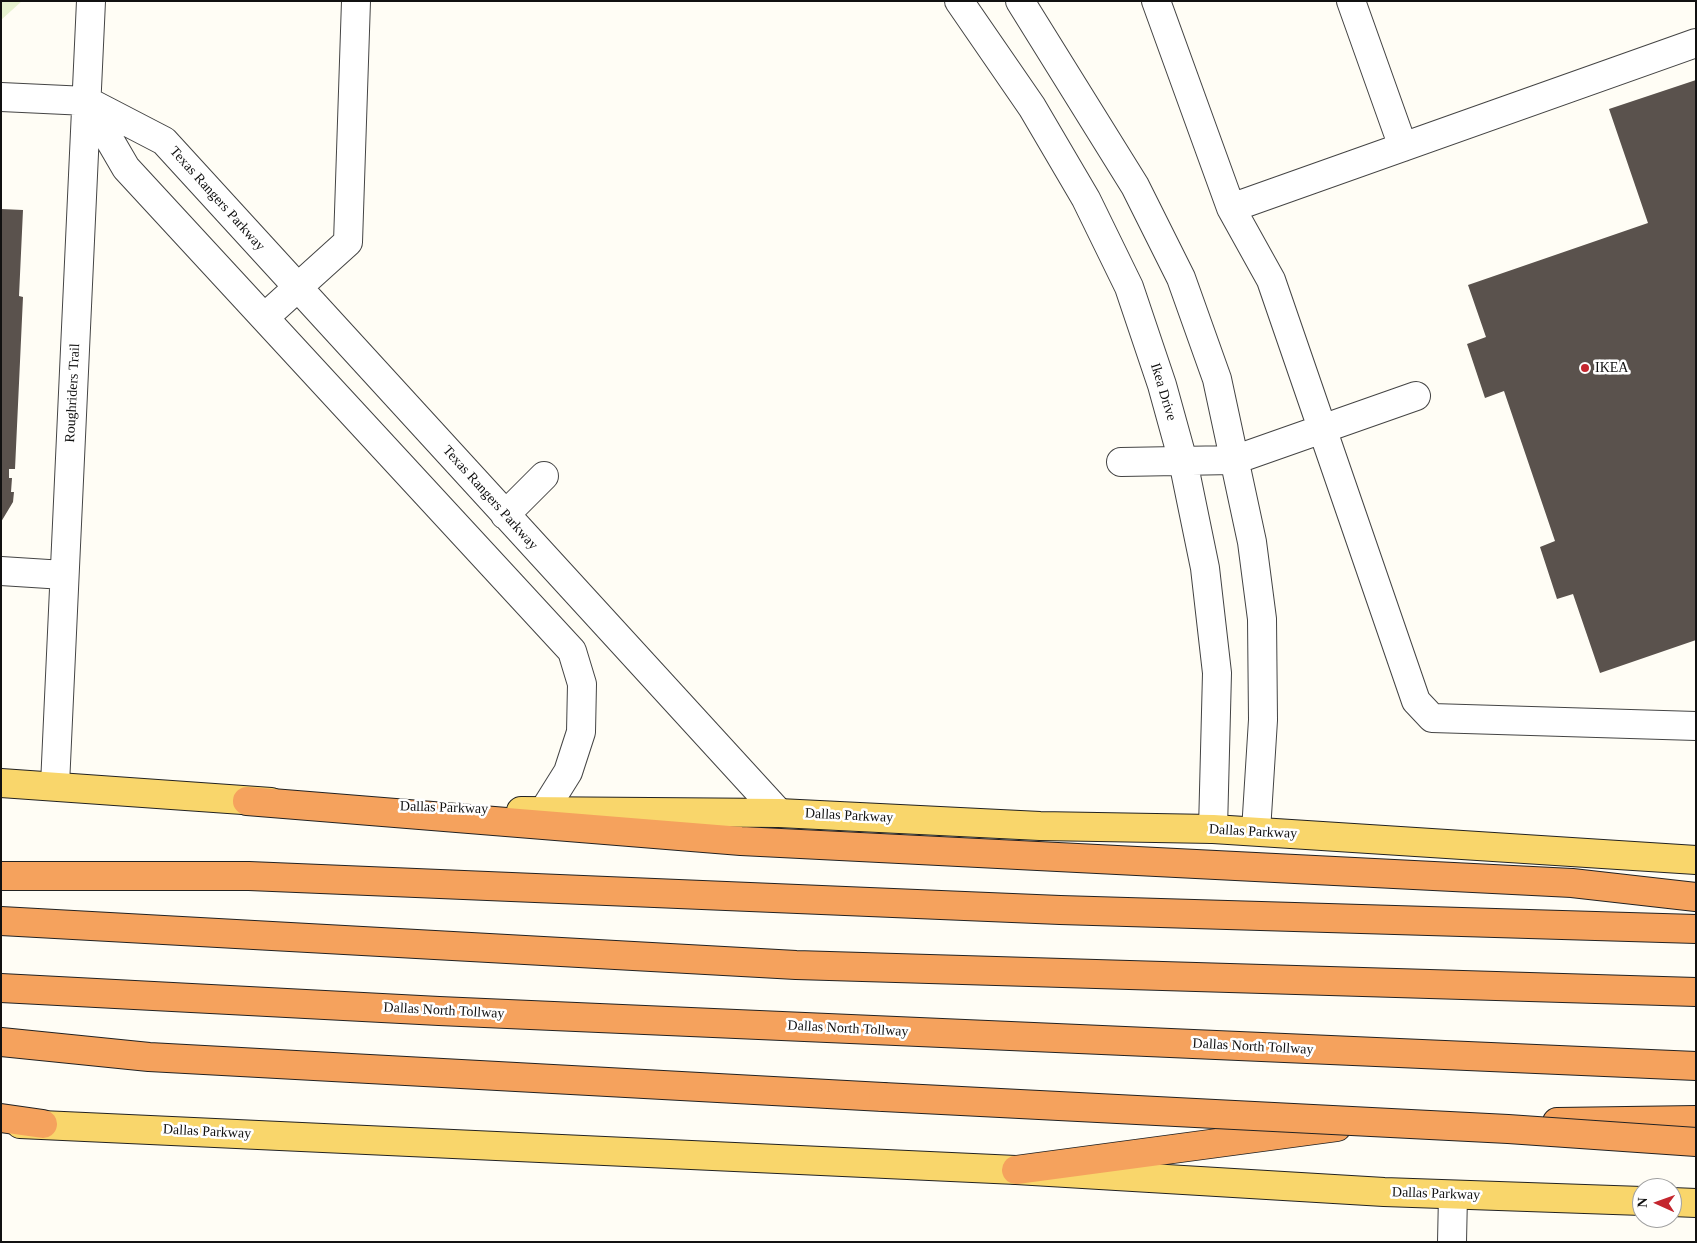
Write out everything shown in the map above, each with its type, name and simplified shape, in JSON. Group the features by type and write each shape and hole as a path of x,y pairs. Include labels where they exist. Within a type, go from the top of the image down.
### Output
{"highway":[{"path":"247,801 741,841 1572,882 1696,897"},
{"path":"1,876 249,876 1060,910 1696,929"},
{"path":"1,921 796,965 1696,992"},
{"name":"Dallas North Tollway","path":"1,988 439,1011 1696,1066"},
{"path":"1,1042 149,1057 1508,1129 1696,1142"},
{"path":"1,1118 43,1124"},
{"path":"1016,1170 1362,1124 1696,1120"}],"main road":[{"name":"Dallas Parkway","path":"1,782 247,801 543,812 778,813 1040,826 1213,829 1696,860"},
{"name":"Dallas Parkway","path":"1,1124 43,1124 1016,1170 1454,1195 1632,1201"},
{"path":"1682,1202 1696,1203"}],"street":[{"name":"Roughriders Trail","path":"54,785 91,1"},
{"path":"265,317 348,242 356,1"},
{"name":"Ikea Drive","path":"960,1 1032,107 1086,199 1129,287 1162,385 1183,461 1204,568 1217,673 1213,829"},
{"path":"1020,1 1135,186 1181,278 1217,379 1252,542 1262,619 1263,720 1256,831"},
{"path":"1156,1 1231,208 1271,280 1416,701 1432,718 1696,726"},
{"path":"1351,1 1402,147"},
{"path":"1231,208 1696,43"},
{"path":"1,97 87,101 126,168 572,650 582,684 581,732 568,772 543,812"},
{"name":"Texas Rangers Parkway","path":"87,101 164,141 778,813"},
{"path":"1121,462 1234,460 1416,396"},
{"path":"505,514 544,476"},
{"path":"1,571 64,574"},
{"path":"1452,1242 1454,1195"}],"green space":[{"path":"1,1 22,1 1,20"}],"building":[{"name":"IKEA","path":"1696,80 1696,640 1600,673 1573,594 1557,599 1540,547 1555,541 1504,391 1485,398 1467,344 1486,337 1468,285 1648,223 1609,109"},
{"path":"1,209 23,210 19,296 23,297 15,469 9,469 9,478 12,478 11,492 14,492 13,502 1,522"}],"place":[{"name":"IKEA","path":"1585,368"}]}
